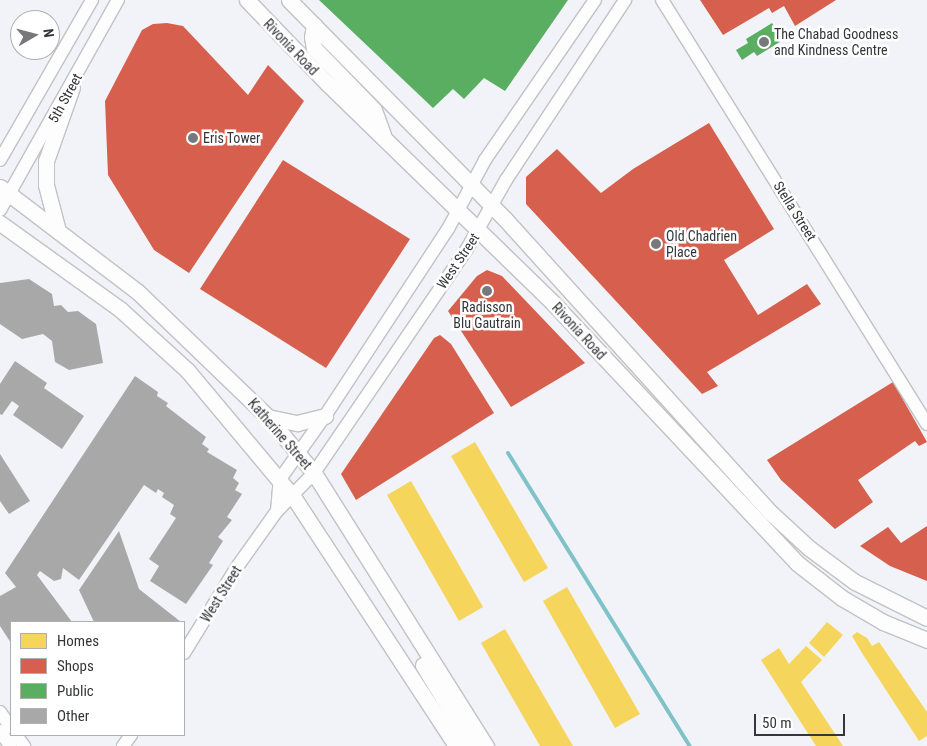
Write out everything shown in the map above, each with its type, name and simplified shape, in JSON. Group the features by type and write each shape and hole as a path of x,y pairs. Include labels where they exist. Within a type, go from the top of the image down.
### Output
{"main road":[{"name":"Rivonia Road","path":"246,0 479,228 797,563 842,598 875,617 927,640"},
{"name":"Rivonia Road","path":"289,0 491,206 771,513 809,548 855,582 927,618"},
{"path":"314,25 314,48 374,110 381,122 383,136"},
{"path":"58,231 46,185 46,161 72,87"},
{"name":"Katherine Street","path":"5,190 138,292 268,417 314,473 486,746"},
{"name":"Katherine Street","path":"0,223 121,310 166,349 280,479 456,746"},
{"path":"268,417 297,423 325,416"},
{"path":"314,473 334,519 472,746"}],"street":[{"name":"5th Street","path":"0,160 92,0"},
{"name":"5th Street","path":"0,210 5,190 72,87 118,0"},
{"name":"West Street","path":"280,479 299,455 448,229 470,185 595,0"},
{"name":"West Street","path":"185,651 237,567 277,512 294,498 314,473 479,228 491,206 625,0"},
{"name":"Stella Street","path":"662,0 927,424"},
{"path":"277,512 280,479"},
{"path":"0,712 10,727"},
{"path":"0,731 10,746"}],"building: Homes":[{"path":"475,442 548,568 524,582 451,456"},
{"path":"411,481 483,607 459,621 387,495"},
{"path":"567,587 640,714 615,728 543,601"},
{"path":"827,622 843,635 824,657 809,643"},
{"path":"505,629 573,746 540,746 481,643"},
{"path":"857,632 867,638 872,646 879,642 927,712 927,736 919,741 852,636"},
{"path":"806,646 822,660 801,682 843,746 816,746 761,660 779,648 789,664"}],"building: Shops":[{"path":"700,0 836,0 795,26 784,6 772,13 769,8 723,35"},
{"name":"Eris Tower","path":"167,23 183,26 248,95 268,65 304,101 189,273 154,250 108,175 105,101 142,30 153,24"},
{"name":"Old Chadrien Place","path":"709,123 774,229 724,260 758,315 807,284 821,304 707,372 718,386 702,394 526,204 526,177 557,149 601,193 633,169"},
{"path":"283,160 410,239 326,368 200,289"},
{"path":"487,270 502,276 585,363 511,407 448,311 477,276"},
{"path":"440,335 451,344 494,413 356,500 341,474 434,338"},
{"path":"893,382 927,442 919,446 915,441 858,480 873,502 835,529 781,480 767,460"},
{"path":"927,526 927,581 890,566 860,546 888,527 901,543"}],"building: Public":[{"path":"319,0 568,0 505,91 484,78 464,99 453,89 433,108"},
{"name":"The Chabad Goodness and Kindness Centre","path":"772,23 783,40 757,56 754,52 742,60 736,50 748,43 746,39"}],"building: Other":[{"path":"29,279 52,294 54,306 61,305 68,312 78,311 96,324 103,363 69,370 55,362 52,341 43,334 22,339 0,324 0,283"},
{"path":"15,361 47,383 44,388 84,416 62,449 13,415 19,406 12,401 2,415 0,414 0,384"},
{"path":"135,376 158,392 157,396 168,403 166,406 206,437 202,444 209,449 207,452 237,470 233,478 239,483 235,490 242,494 227,517 232,520 218,537 223,541 209,563 213,565 186,604 150,581 159,566 149,559 176,518 170,514 174,505 162,497 164,493 158,489 156,493 144,485 79,580 63,568 61,579 54,581 40,571 37,575 71,621 10,621 10,641 0,626 0,596 16,587 5,573"},
{"path":"0,454 30,501 9,514 0,501"},
{"path":"119,531 139,589 180,621 94,621 79,590"}],"waterway":[{"path":"508,453 690,746"}],"place":[{"name":"The Chabad Goodness and Kindness Centre","path":"764,42"},
{"name":"Eris Tower","path":"193,138"},
{"name":"Old Chadrien Place","path":"656,244"},
{"name":"Radisson Blu Gautrain","path":"487,291"}]}
